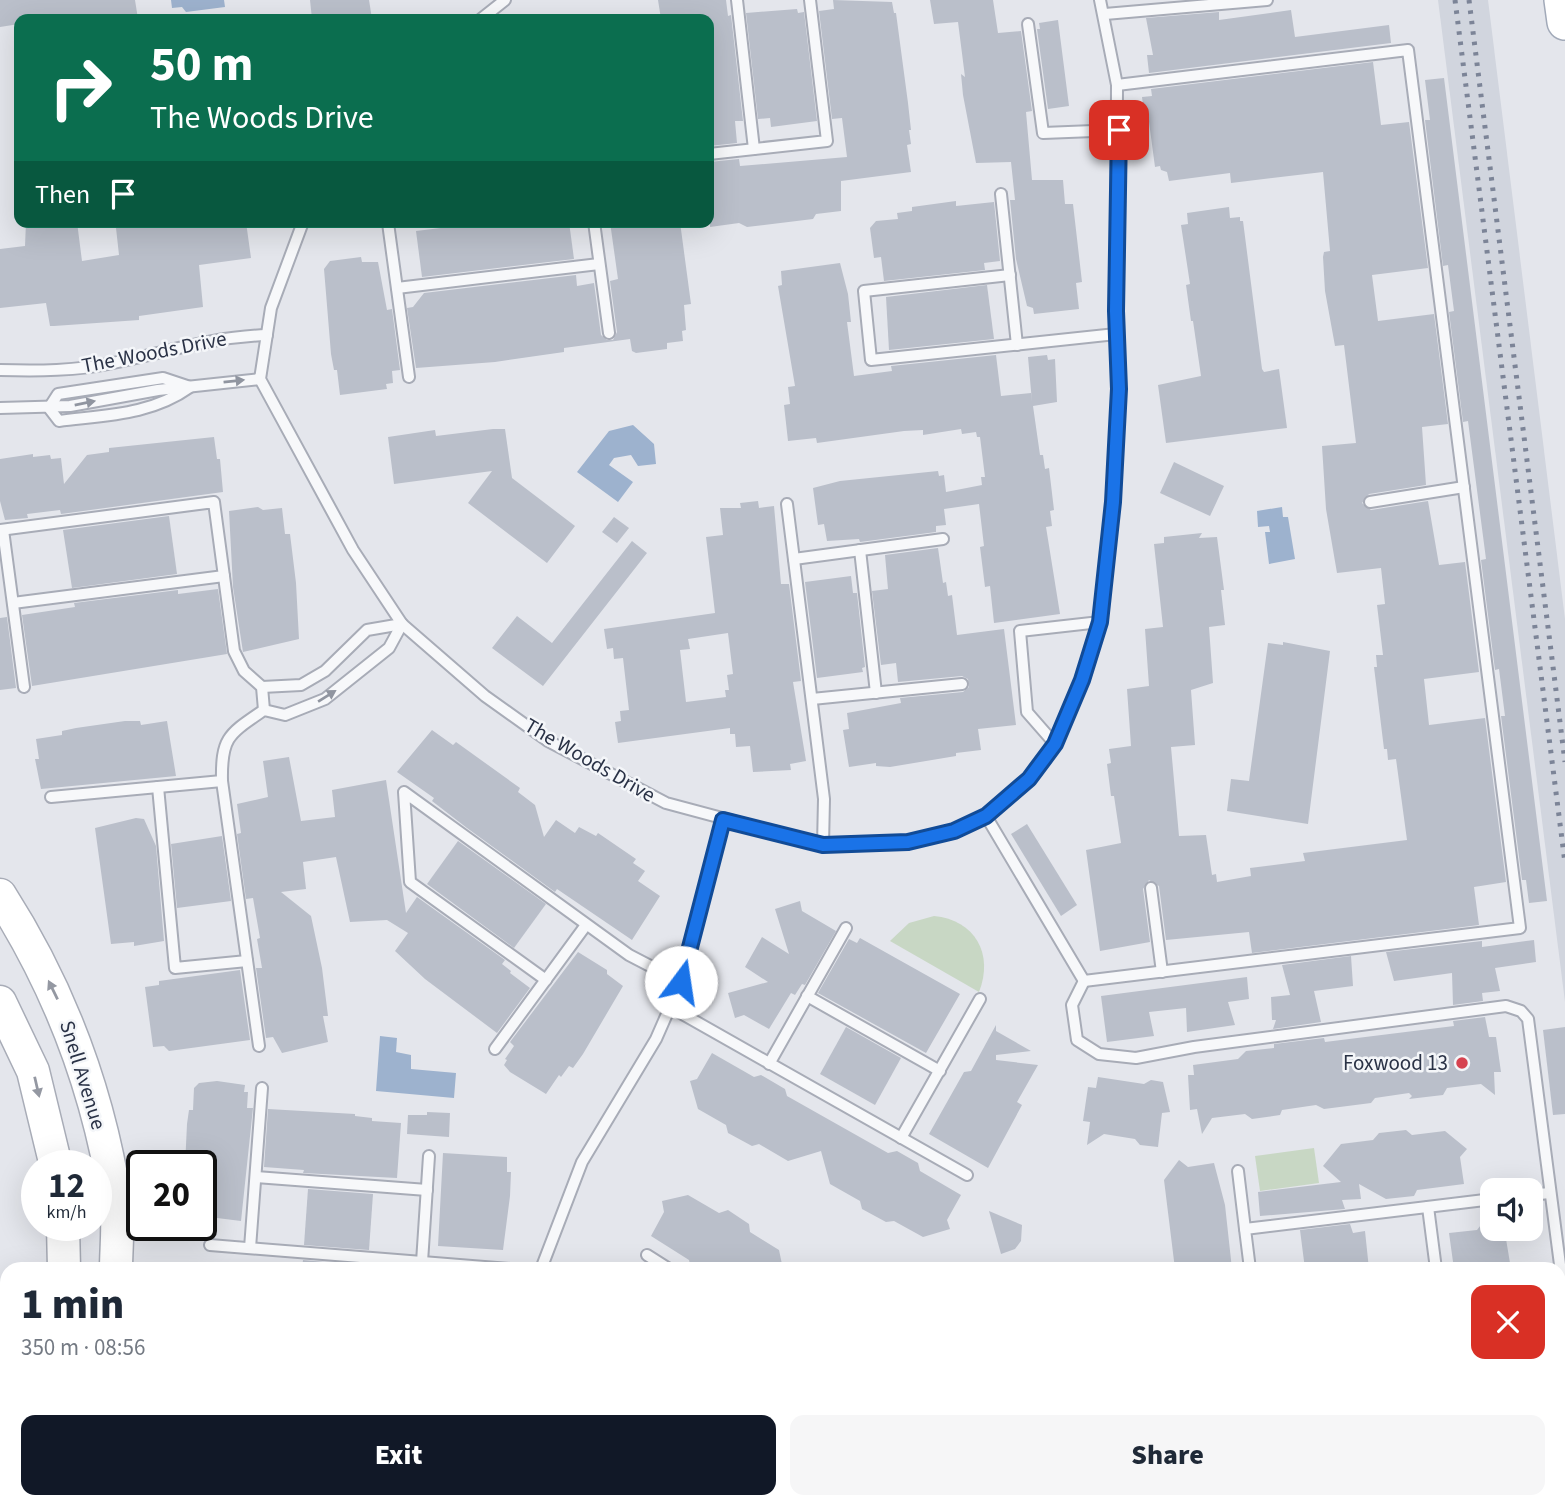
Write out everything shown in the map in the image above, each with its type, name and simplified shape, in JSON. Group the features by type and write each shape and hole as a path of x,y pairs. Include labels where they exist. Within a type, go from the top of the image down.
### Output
{"main road":[{"path":"1562,0 1565,22"},
{"name":"Snell Avenue","path":"0,895 27,937 64,1011 91,1089 116,1207 116,1262"},
{"path":"0,1002 33,1071 52,1150"},
{"path":"64,1241 64,1262"}],"lane":[{"path":"487,14 505,0"},
{"path":"737,0 754,149"},
{"path":"714,153 827,141 810,0"},
{"name":"The Woods Drive","path":"0,408 49,408 260,379 353,550 402,624 485,696 548,741 666,803 823,845 908,842 954,831 986,816 1029,779 1055,744 1082,680 1100,622 1113,502 1119,389 1116,334 1119,130 1117,85 1105,14 1100,0"},
{"path":"1105,14 1267,0"},
{"path":"1028,24 1043,133 1119,130"},
{"path":"1084,981 1520,929 1408,50 1117,85"},
{"path":"1001,194 1017,345"},
{"path":"260,379 271,308 301,228"},
{"path":"389,228 409,377"},
{"path":"595,228 609,334"},
{"path":"397,288 599,264"},
{"path":"1010,275 864,290 871,360 1116,334"},
{"name":"The Woods Drive","path":"0,370 36,371 110,364 225,337 267,335"},
{"path":"110,364 113,385"},
{"name":"The Woods Drive","path":"49,408 58,394 113,385 163,378 190,387"},
{"name":"The Woods Drive","path":"49,408 59,421 125,414 170,401 190,387"},
{"path":"1370,502 1464,486"},
{"path":"24,687 1,530 214,502 234,651 244,671 262,687 264,710"},
{"path":"787,504 824,799 823,845"},
{"path":"794,559 943,539"},
{"path":"860,550 876,692"},
{"path":"13,603 224,576"},
{"path":"1055,744 1027,712 1020,631 1100,622"},
{"path":"262,687 301,684 326,671 367,630 402,624"},
{"path":"259,1046 222,781 221,753 233,731 264,710 285,715 325,699 389,648 402,624"},
{"path":"811,699 962,684"},
{"path":"51,797 222,781"},
{"path":"158,787 175,968 247,961"},
{"path":"546,980 410,882 404,792 629,955 681,982"},
{"path":"986,816 1084,981"},
{"path":"544,1262 582,1162 656,1039 681,982 723,820"},
{"path":"1151,888 1162,972"},
{"path":"495,1049 586,925"},
{"path":"769,1064 846,928"},
{"path":"1084,981 1072,1005 1077,1040 1099,1054 1136,1058 1208,1045 1506,1006 1521,1010 1528,1019 1534,1053 1559,1262"},
{"path":"807,996 940,1071"},
{"path":"901,1138 980,999"},
{"path":"670,1007 967,1175"},
{"path":"250,1248 262,1088"},
{"path":"210,1245 422,1262 429,1156"},
{"path":"1238,1171 1249,1262"},
{"path":"256,1177 427,1190"},
{"path":"1543,1194 1549,1193"},
{"path":"1245,1229 1480,1201"},
{"path":"1429,1207 1435,1262"},
{"path":"647,1255 658,1262"}],"shaded area":[{"path":"1438,0 1488,0 1565,619 1565,1002"}],"green space":[{"path":"934,916 960,924 978,941 984,965 979,992 890,941 909,923"},
{"path":"1314,1148 1319,1183 1260,1191 1255,1156"}],"water":[{"path":"171,0 224,0 225,7 186,12 182,7 172,8"},
{"path":"633,425 654,444 656,464 638,466 631,455 614,458 609,465 633,482 618,502 577,472 609,431"},
{"path":"1282,507 1283,517 1288,517 1295,559 1269,564 1265,532 1270,532 1269,526 1258,527 1257,511"},
{"path":"380,1036 397,1038 396,1052 411,1055 411,1069 456,1073 454,1098 376,1091"}],"building":[{"path":"0,0 135,0 137,14 14,14 14,25 0,27"},
{"path":"310,0 369,0 371,14 311,14"},
{"path":"658,0 726,0 728,16 731,15 743,121 735,121 737,143 714,145 714,14 660,14"},
{"path":"833,0 892,2 896,13 908,103 911,144 907,145 911,172 841,181 841,211 816,214 813,219 747,227 739,223 714,226 714,162 739,159 740,166 847,157 842,118 832,119 819,11 834,9"},
{"path":"930,0 993,0 998,33 1021,31 1032,111 1026,112 1032,180 1063,180 1065,204 1073,204 1082,282 1076,283 1079,309 1034,314 1033,308 1027,306 1016,259 1010,200 1015,200 1011,162 976,163 963,95 961,74 965,77 958,22 934,24"},
{"path":"797,9 798,13 804,12 817,121 771,127 770,118 758,119 746,13"},
{"path":"1291,10 1295,37 1389,25 1391,43 1149,73 1147,55 1153,55 1146,18 1219,12 1219,20"},
{"path":"1058,20 1069,106 1048,109 1037,29 1040,29 1039,23"},
{"path":"1373,62 1381,125 1409,122 1428,268 1372,275 1378,321 1434,314 1448,424 1422,427 1426,485 1369,494 1362,503 1371,510 1428,501 1439,565 1465,562 1479,672 1424,679 1429,725 1485,718 1506,882 1474,887 1479,925 1252,953 1249,932 1166,940 1159,886 1149,880 1143,889 1150,942 1100,951 1086,850 1121,843 1114,796 1111,796 1107,764 1111,763 1109,749 1131,746 1127,689 1149,686 1145,629 1163,627 1154,544 1164,543 1164,537 1202,533 1199,538 1217,537 1224,590 1221,590 1225,625 1209,627 1213,683 1191,690 1195,745 1171,747 1179,836 1206,835 1212,875 1216,874 1217,882 1251,876 1250,868 1305,861 1303,853 1407,840 1396,759 1388,760 1387,749 1384,749 1374,667 1377,667 1376,655 1383,655 1377,605 1385,604 1381,568 1337,573 1326,509 1322,446 1356,443 1344,345 1335,346 1325,291 1323,257 1324,252 1330,251 1323,172 1231,183 1230,173 1169,181 1167,172 1161,170 1160,166 1155,167 1149,122 1145,122 1142,97 1152,96 1151,89"},
{"path":"1444,78 1547,901 1529,903 1526,880 1522,880 1501,716 1505,716 1499,669 1495,670 1481,560 1486,559 1468,421 1463,422 1449,312 1454,311 1448,265 1443,266 1425,120 1430,120 1425,80"},
{"path":"956,201 956,206 994,202 1000,261 984,263 985,270 884,281 881,257 874,258 870,228 876,221 898,219 897,213 912,211 912,207"},
{"path":"1229,207 1230,218 1240,217 1240,221 1243,221 1262,369 1264,372 1279,369 1287,428 1166,443 1158,385 1201,376 1186,285 1190,284 1181,225 1188,224 1187,213"},
{"path":"26,228 78,228 82,261 119,255 116,228 247,228 251,258 199,265 203,307 139,316 139,320 50,326 46,303 0,308 0,249 25,246"},
{"path":"441,228 570,228 574,259 422,277 416,231"},
{"path":"611,228 681,228 691,304 684,305 686,330 682,331 683,341 667,343 667,349 636,353 632,351 630,339 564,348 564,352 495,362 416,368 407,308 413,307 424,293 576,275 577,286 594,283 601,335 607,340 613,340 617,332 610,281 618,279"},
{"path":"361,257 362,262 378,262 387,310 392,309 400,370 392,371 393,383 386,384 387,389 340,395 337,370 334,370 331,354 324,269 330,261"},
{"path":"840,263 848,294 851,322 847,322 854,376 892,371 891,366 996,355 1001,396 1031,393 1032,402 1028,357 1047,355 1048,360 1055,359 1057,402 1033,406 1040,455 1043,455 1045,469 1049,468 1054,510 1050,511 1052,526 1046,527 1060,614 994,623 990,586 985,587 980,547 984,546 979,504 944,509 946,525 936,526 936,532 860,542 859,539 827,541 824,524 818,525 813,488 840,481 938,471 939,476 944,475 946,492 982,485 981,477 985,477 980,437 977,437 976,432 962,434 961,429 923,435 923,430 904,431 817,443 816,438 788,441 784,405 790,404 788,387 795,386 778,286 782,285 781,271"},
{"path":"987,285 994,339 889,350 886,297"},
{"path":"505,429 512,478 575,526 547,563 468,503 492,471 394,484 388,437 435,430 436,436"},
{"path":"214,437 217,459 220,459 223,492 61,514 60,510 27,514 28,518 5,520 0,501 0,459 33,454 33,457 50,455 51,459 61,458 64,484 87,455 109,452 109,448"},
{"path":"1174,462 1224,486 1210,516 1160,493"},
{"path":"758,501 759,508 774,506 781,584 789,584 801,681 793,682 806,761 790,764 791,770 753,772 750,746 736,747 735,734 730,734 730,728 618,743 615,722 621,721 620,711 629,710 623,658 614,659 613,648 607,649 604,629 715,613 706,537 723,535 720,508 741,508 740,503","holes":["728,633 733,674 727,675 729,690 725,690 726,697 686,702 680,650 690,649 688,639"]},
{"path":"258,507 263,510 282,508 285,534 290,534 299,639 243,652 233,587 229,511"},
{"path":"169,516 177,574 72,588 63,530"},
{"path":"614,517 629,528 617,543 602,532"},
{"path":"632,541 647,553 543,686 492,648 517,616 552,643"},
{"path":"938,548 943,583 946,582 948,596 952,595 957,635 1004,629 1016,725 978,729 981,750 890,767 876,766 876,763 849,767 843,730 849,729 847,713 901,703 900,698 963,692 969,687 968,679 962,676 898,682 896,663 881,665 872,591 888,589 885,555"},
{"path":"851,576 853,593 857,593 865,667 862,668 863,672 817,678 805,582"},
{"path":"218,589 227,654 32,686 22,615 75,607 74,603 178,590 178,594"},
{"path":"7,617 16,688 0,690 0,618"},
{"path":"1283,642 1330,651 1308,824 1227,811 1231,779 1249,781 1268,643 1283,645"},
{"path":"140,721 141,725 167,721 176,776 41,789 35,759 39,759 36,739 62,735 62,731 76,728"},
{"path":"432,730 453,745 456,742 520,788 518,792 535,805 544,837 556,820 575,833 579,827 596,836 598,833 636,859 633,863 645,871 638,881 660,896 632,940 557,889 555,892 467,828 432,801 434,798 397,772"},
{"path":"289,757 301,821 335,817 332,790 386,780 406,913 417,897 505,960 502,964 510,973 530,988 497,1033 425,979 395,951 408,933 387,920 350,922 336,857 303,862 306,889 281,892 311,916 322,968 328,1016 323,1016 328,1042 282,1053 273,1037 266,1038 256,968 262,968 257,939 260,938 253,898 246,899 237,834 241,833 237,804 268,797 263,761"},
{"path":"136,818 144,819 156,846 164,941 134,946 134,942 111,944 95,828"},
{"path":"1027,824 1077,905 1061,916 1011,834"},
{"path":"222,836 231,901 177,908 171,844"},
{"path":"458,841 546,904 514,948 427,884"},
{"path":"800,901 802,911 836,931 805,985 802,984 795,995 791,993 769,1029 744,1015 735,1018 728,993 768,982 745,967 762,937 789,954 775,909"},
{"path":"860,938 960,994 926,1053 818,993 849,939 857,943"},
{"path":"1534,940 1536,962 1495,968 1500,991 1482,993 1483,1001 1453,1005 1452,973 1394,981 1386,952 1482,941 1482,947"},
{"path":"578,952 607,970 607,974 623,986 583,1054 573,1068 569,1066 561,1077 559,1075 546,1094 510,1072 504,1065 507,1060 505,1059 514,1046 510,1042"},
{"path":"1351,956 1353,986 1314,991 1321,1022 1273,1029 1276,1020 1272,1020 1271,997 1290,995 1282,965"},
{"path":"240,970 250,1040 169,1051 164,1046 153,1047 145,987 159,985 159,981"},
{"path":"1247,977 1249,999 1228,1002 1235,1025 1187,1032 1186,1008 1149,1012 1154,1036 1107,1042 1101,996"},
{"path":"1485,1017 1489,1037 1496,1037 1501,1072 1494,1072 1495,1095 1481,1084 1447,1088 1443,1095 1409,1099 1412,1096 1409,1093 1375,1098 1371,1103 1324,1109 1316,1105 1282,1110 1280,1115 1252,1119 1245,1114 1212,1118 1202,1134 1197,1109 1190,1110 1188,1075 1194,1075 1193,1065 1238,1059 1246,1051 1274,1048 1274,1044 1324,1038 1325,1042 1454,1026 1453,1021"},
{"path":"996,1025 996,1031 1031,1051 996,1055 996,1060 1038,1065 1017,1102 1022,1105 988,1168 929,1134 964,1072 971,1071"},
{"path":"846,1027 901,1058 875,1105 820,1074"},
{"path":"1565,1027 1565,1114 1553,1115 1543,1030"},
{"path":"712,1053 754,1077 761,1075 785,1089 787,1096 888,1153 897,1151 918,1163 920,1171 961,1195 947,1220 950,1229 923,1237 894,1221 886,1222 862,1209 860,1201 830,1184 821,1151 788,1161 759,1144 752,1146 728,1133 726,1125 698,1109 690,1081 697,1079"},
{"path":"1098,1077 1144,1084 1151,1080 1163,1082 1170,1112 1162,1113 1158,1147 1140,1145 1135,1139 1104,1134 1087,1145 1090,1122 1083,1121 1088,1087 1096,1088"},
{"path":"217,1081 245,1085 244,1092 248,1092 247,1108 253,1108 241,1221 217,1218 217,1150 186,1150 189,1110 193,1110 194,1088 199,1083"},
{"path":"268,1109 355,1114 372,1118 372,1121 401,1123 397,1178 303,1173 304,1170 264,1167"},
{"path":"427,1112 450,1113 449,1137 407,1134 408,1115 427,1115"},
{"path":"1406,1130 1412,1135 1445,1131 1467,1149 1460,1157 1464,1184 1417,1190 1414,1196 1386,1199 1359,1184 1361,1199 1342,1200 1345,1209 1260,1216 1258,1192 1341,1182 1323,1166 1341,1144 1373,1140 1379,1133"},
{"path":"443,1153 507,1157 507,1172 511,1172 510,1196 503,1250 438,1246"},
{"path":"1179,1160 1188,1167 1214,1163 1225,1205 1231,1262 1174,1262 1164,1180"},
{"path":"308,1189 373,1194 369,1250 304,1245"},
{"path":"688,1195 719,1213 728,1210 749,1224 750,1232 779,1250 782,1262 689,1262 651,1236 664,1212 662,1201"},
{"path":"989,1211 1022,1225 1021,1241 1015,1249 1001,1254"},
{"path":"1350,1224 1353,1233 1365,1231 1368,1262 1304,1262 1300,1230"},
{"path":"1480,1226 1480,1241 1506,1241 1510,1262 1453,1262 1449,1233 1477,1230"}],"railway":[{"path":"1455,0 1565,863"},
{"path":"1469,0 1565,762"}],"place":[{"name":"Foxwood 13","path":"1462,1063"}],"route":[{"path":"681,982 723,820 823,845 908,842 954,831 986,816 1029,779 1055,744 1082,680 1100,622 1113,502 1119,389 1116,334 1116,191 1119,130"}]}
